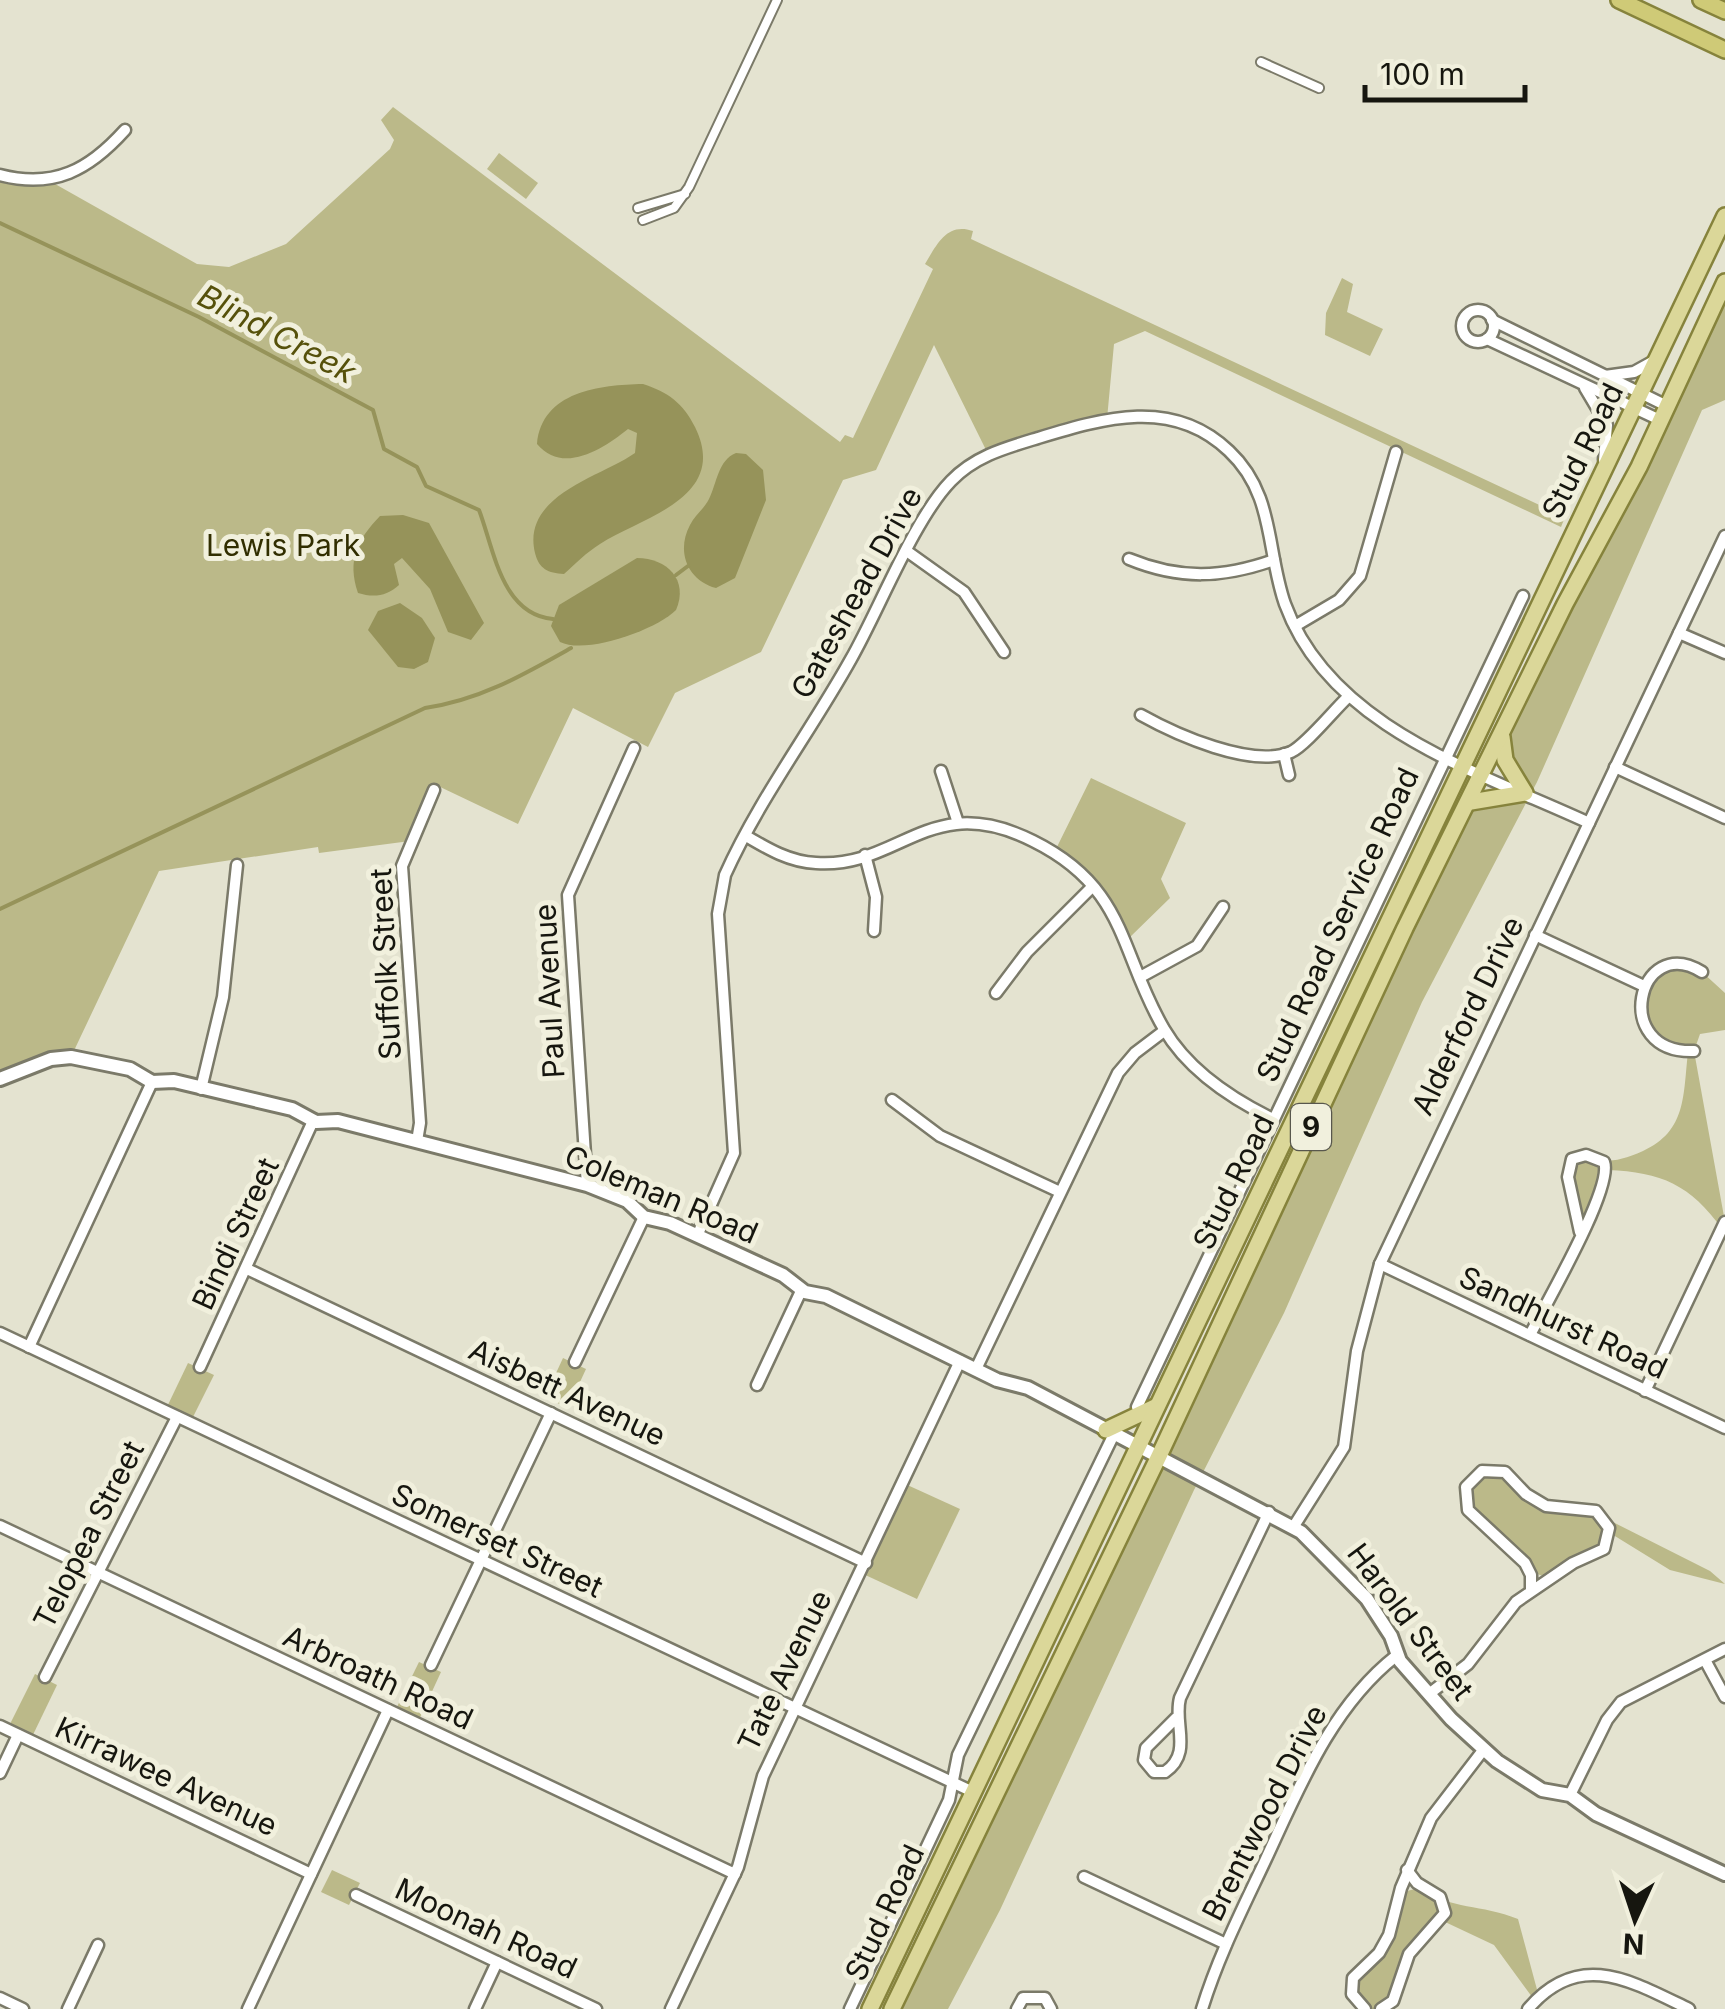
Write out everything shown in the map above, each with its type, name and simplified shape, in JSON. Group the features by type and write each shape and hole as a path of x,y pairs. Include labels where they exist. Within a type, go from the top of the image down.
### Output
{"highway":[{"path":"1618,0 1725,50"},
{"path":"1701,0 1725,11"}],"main road":[{"name":"Stud Road","path":"870,2009 1725,216"},
{"name":"Stud Road","path":"892,2009 1159,1456 1405,928 1471,802 1725,282"},
{"path":"1471,802 1525,793 1505,760 1502,737"},
{"path":"1110,1432 1161,1399"}],"street":[{"path":"643,220 674,208 684,194 777,0"},
{"path":"1262,62 1319,88"},
{"path":"0,175 40,181 64,177 96,160 125,130"},
{"path":"638,208 684,194"},
{"path":"1637,401 1604,376 1477,310 1463,321 1468,338 1487,339 1582,384 1663,413"},
{"path":"1487,339 1494,328 1492,320"},
{"path":"1604,376 1634,372 1657,360"},
{"path":"1582,384 1607,424 1604,471"},
{"name":"Gateshead Drive","path":"698,1236 734,1153 718,914 726,875 851,660 939,495 973,463 1010,446 1132,415 1189,425 1235,456 1264,502 1274,560 1295,626 1314,660 1348,697 1389,727 1588,823"},
{"path":"1295,626 1340,600 1360,576 1396,452"},
{"name":"Alderford Drive","path":"1294,1526 1344,1447 1359,1339 1380,1264 1725,536"},
{"path":"908,552 964,592 1004,652"},
{"path":"1129,559 1168,573 1204,576 1237,572 1274,560"},
{"name":"Stud Road Service Road","path":"1138,1408 1522,596"},
{"path":"1679,632 1725,653"},
{"path":"1141,714 1209,746 1284,754 1297,748 1348,697"},
{"name":"Paul Avenue","path":"588,1184 568,895 634,748"},
{"path":"1284,754 1289,775"},
{"path":"1615,766 1725,818"},
{"path":"941,771 958,823"},
{"name":"Suffolk Street","path":"417,1141 420,1123 402,866 434,790"},
{"path":"746,836 780,854 829,864 865,855 907,836 958,823 1025,837 1062,858 1092,887 1121,926 1164,1031 1218,1087 1274,1120"},
{"path":"865,855 876,897 874,931"},
{"path":"201,1089 222,997 237,865"},
{"path":"996,994 1027,952 1092,887"},
{"path":"1142,976 1197,946 1223,906"},
{"path":"1535,934 1644,986"},
{"path":"1694,1051 1676,1050 1652,1037 1642,1016 1644,986 1674,962 1702,972"},
{"path":"976,1369 1118,1073 1135,1053 1164,1031"},
{"name":"Coleman Road","path":"0,1080 51,1059 71,1057 130,1069 152,1082 174,1081 292,1108 314,1121 338,1121 588,1184 631,1204 644,1217 698,1236 787,1277 801,1291 821,1294 976,1369 1028,1388 1159,1456"},
{"path":"29,1346 152,1082"},
{"path":"892,1100 940,1136 1060,1192"},
{"name":"Bindi Street","path":"200,1366 314,1121"},
{"path":"1530,1335 1580,1232 1607,1170 1602,1159 1586,1155 1572,1158 1568,1171 1580,1232"},
{"path":"575,1362 644,1217"},
{"path":"1645,1390 1725,1222"},
{"name":"Sandhurst Road","path":"1380,1264 1725,1428"},
{"name":"Aisbett Avenue","path":"247,1269 866,1563"},
{"path":"757,1385 801,1291"},
{"name":"Somerset Street","path":"0,1333 973,1792"},
{"name":"Tate Avenue","path":"671,2009 735,1874 760,1783 960,1361"},
{"path":"1148,1384 1161,1399"},
{"path":"430,1665 552,1413"},
{"name":"Telopea Street","path":"45,1677 176,1417"},
{"name":"Stud Road","path":"850,2009 949,1800 958,1756 1110,1432"},
{"name":"Harold Street","path":"1159,1456 1269,1511 1325,1551 1368,1599 1391,1636 1396,1656 1484,1750 1542,1790 1570,1795 1596,1814 1725,1874"},
{"path":"1430,1694 1468,1664 1506,1611 1531,1590 1553,1578 1604,1549 1610,1532 1604,1517 1591,1509 1540,1503 1500,1470 1478,1473 1466,1487 1468,1510 1530,1570 1553,1578"},
{"path":"1176,1718 1146,1748 1144,1760 1154,1772 1170,1769 1179,1756 1182,1739 1176,1718 1180,1698 1269,1511"},
{"name":"Arbroath Road","path":"0,1526 735,1874"},
{"path":"1530,1570 1531,1590"},
{"path":"1570,1795 1621,1702 1725,1649"},
{"name":"Brentwood Drive","path":"1202,2009 1226,1944 1322,1746 1366,1683 1396,1656"},
{"path":"1705,1660 1725,1697"},
{"path":"248,2009 388,1710"},
{"name":"Kirrawee Avenue","path":"0,1726 311,1874"},
{"path":"0,1773 18,1735"},
{"path":"1365,2009 1352,1994 1353,1978 1384,1947 1407,1870 1439,1805 1484,1750"},
{"path":"1381,2009 1393,2001 1409,1954 1445,1916 1443,1900 1407,1870"},
{"path":"1084,1877 1226,1944"},
{"path":"1399,1893 1424,1888"},
{"name":"Moonah Road","path":"356,1895 596,2009"},
{"path":"68,2009 98,1945"},
{"path":"475,2009 497,1962"},
{"path":"1528,2009 1558,1983 1595,1974 1635,1983 1689,2009"},
{"path":"1017,2009 1023,1998 1033,1994 1046,1998 1052,2009"},
{"path":"0,1998 23,2009"}],"green space":[{"name":"Lewis Park","path":"393,107 840,442 845,435 853,438 933,269 925,264 944,237 964,229 973,231 971,239 1565,517 1561,527 1145,331 1114,344 1107,419 988,454 934,345 876,470 843,480 761,652 675,693 648,747 573,708 518,824 436,785 410,841 319,853 318,847 159,871 71,1057 0,1079 0,175 48,180 197,264 229,267 286,244 390,149 394,140 381,120"},
{"path":"499,153 538,183 526,199 487,169"},
{"path":"1342,278 1353,284 1347,312 1383,329 1370,356 1325,335 1326,313"},
{"path":"1725,281 1725,400 1702,410 1537,782 1422,1002 1284,1313 1194,1490 1000,1910 948,2009 892,2009 1471,802 1525,793 1502,737"},
{"path":"1091,778 1186,823 1161,879 1170,898 1128,939 1111,911 1054,853"},
{"path":"1663,967 1702,972 1725,993 1725,1030 1700,1034 1694,1051 1725,1222 1722,1229 1699,1202 1673,1184 1644,1174 1608,1170 1580,1232 1568,1184 1575,1157 1609,1161 1643,1151 1668,1133 1680,1110 1688,1052 1652,1037 1641,1002"},
{"path":"563,1358 586,1369 568,1408 545,1397"},
{"path":"188,1363 214,1375 190,1423 165,1411"},
{"path":"1496,1469 1534,1500 1585,1508 1710,1571 1725,1584 1670,1570 1610,1533 1608,1541 1545,1577 1535,1573 1471,1516 1471,1479"},
{"path":"903,1483 960,1509 917,1599 861,1573"},
{"path":"419,1662 441,1672 417,1724 394,1713"},
{"path":"35,1674 57,1685 30,1741 7,1730"},
{"path":"332,1870 360,1883 349,1905 321,1892"},
{"path":"1419,1888 1455,1904 1518,1919 1539,1997 1535,2001 1494,1945 1443,1921 1418,1943 1395,1997 1381,2009 1365,2009 1354,1999 1359,1971 1383,1947 1399,1893"}],"shaded area":[{"path":"643,384 674,399 685,411 703,451 701,471 691,488 658,514 600,544 564,574 549,571 535,553 534,533 540,516 567,490 635,453 637,433 628,429 595,451 559,458 537,444 541,426 550,412 576,394 609,386"},
{"path":"736,453 746,454 763,470 766,500 735,578 716,588 691,571 684,545 690,525 709,499 722,466"},
{"path":"403,515 429,523 484,623 471,640 448,632 430,589 402,558 394,564 399,585 394,589 380,595 358,593 354,560 360,542 380,516"},
{"path":"637,558 658,562 673,573 680,589 676,610 653,625 603,643 560,642 551,626 559,605"},
{"path":"400,603 422,618 435,638 428,662 414,669 398,667 368,630 378,611"}],"waterway":[{"name":"Blind Creek","path":"0,223 199,317 373,410 384,449 417,467 426,486 479,510 495,560 511,593 536,614 553,619"},
{"name":"Blind Creek","path":"676,575 688,566"},
{"path":"0,909 425,708 483,693 571,648"}]}
